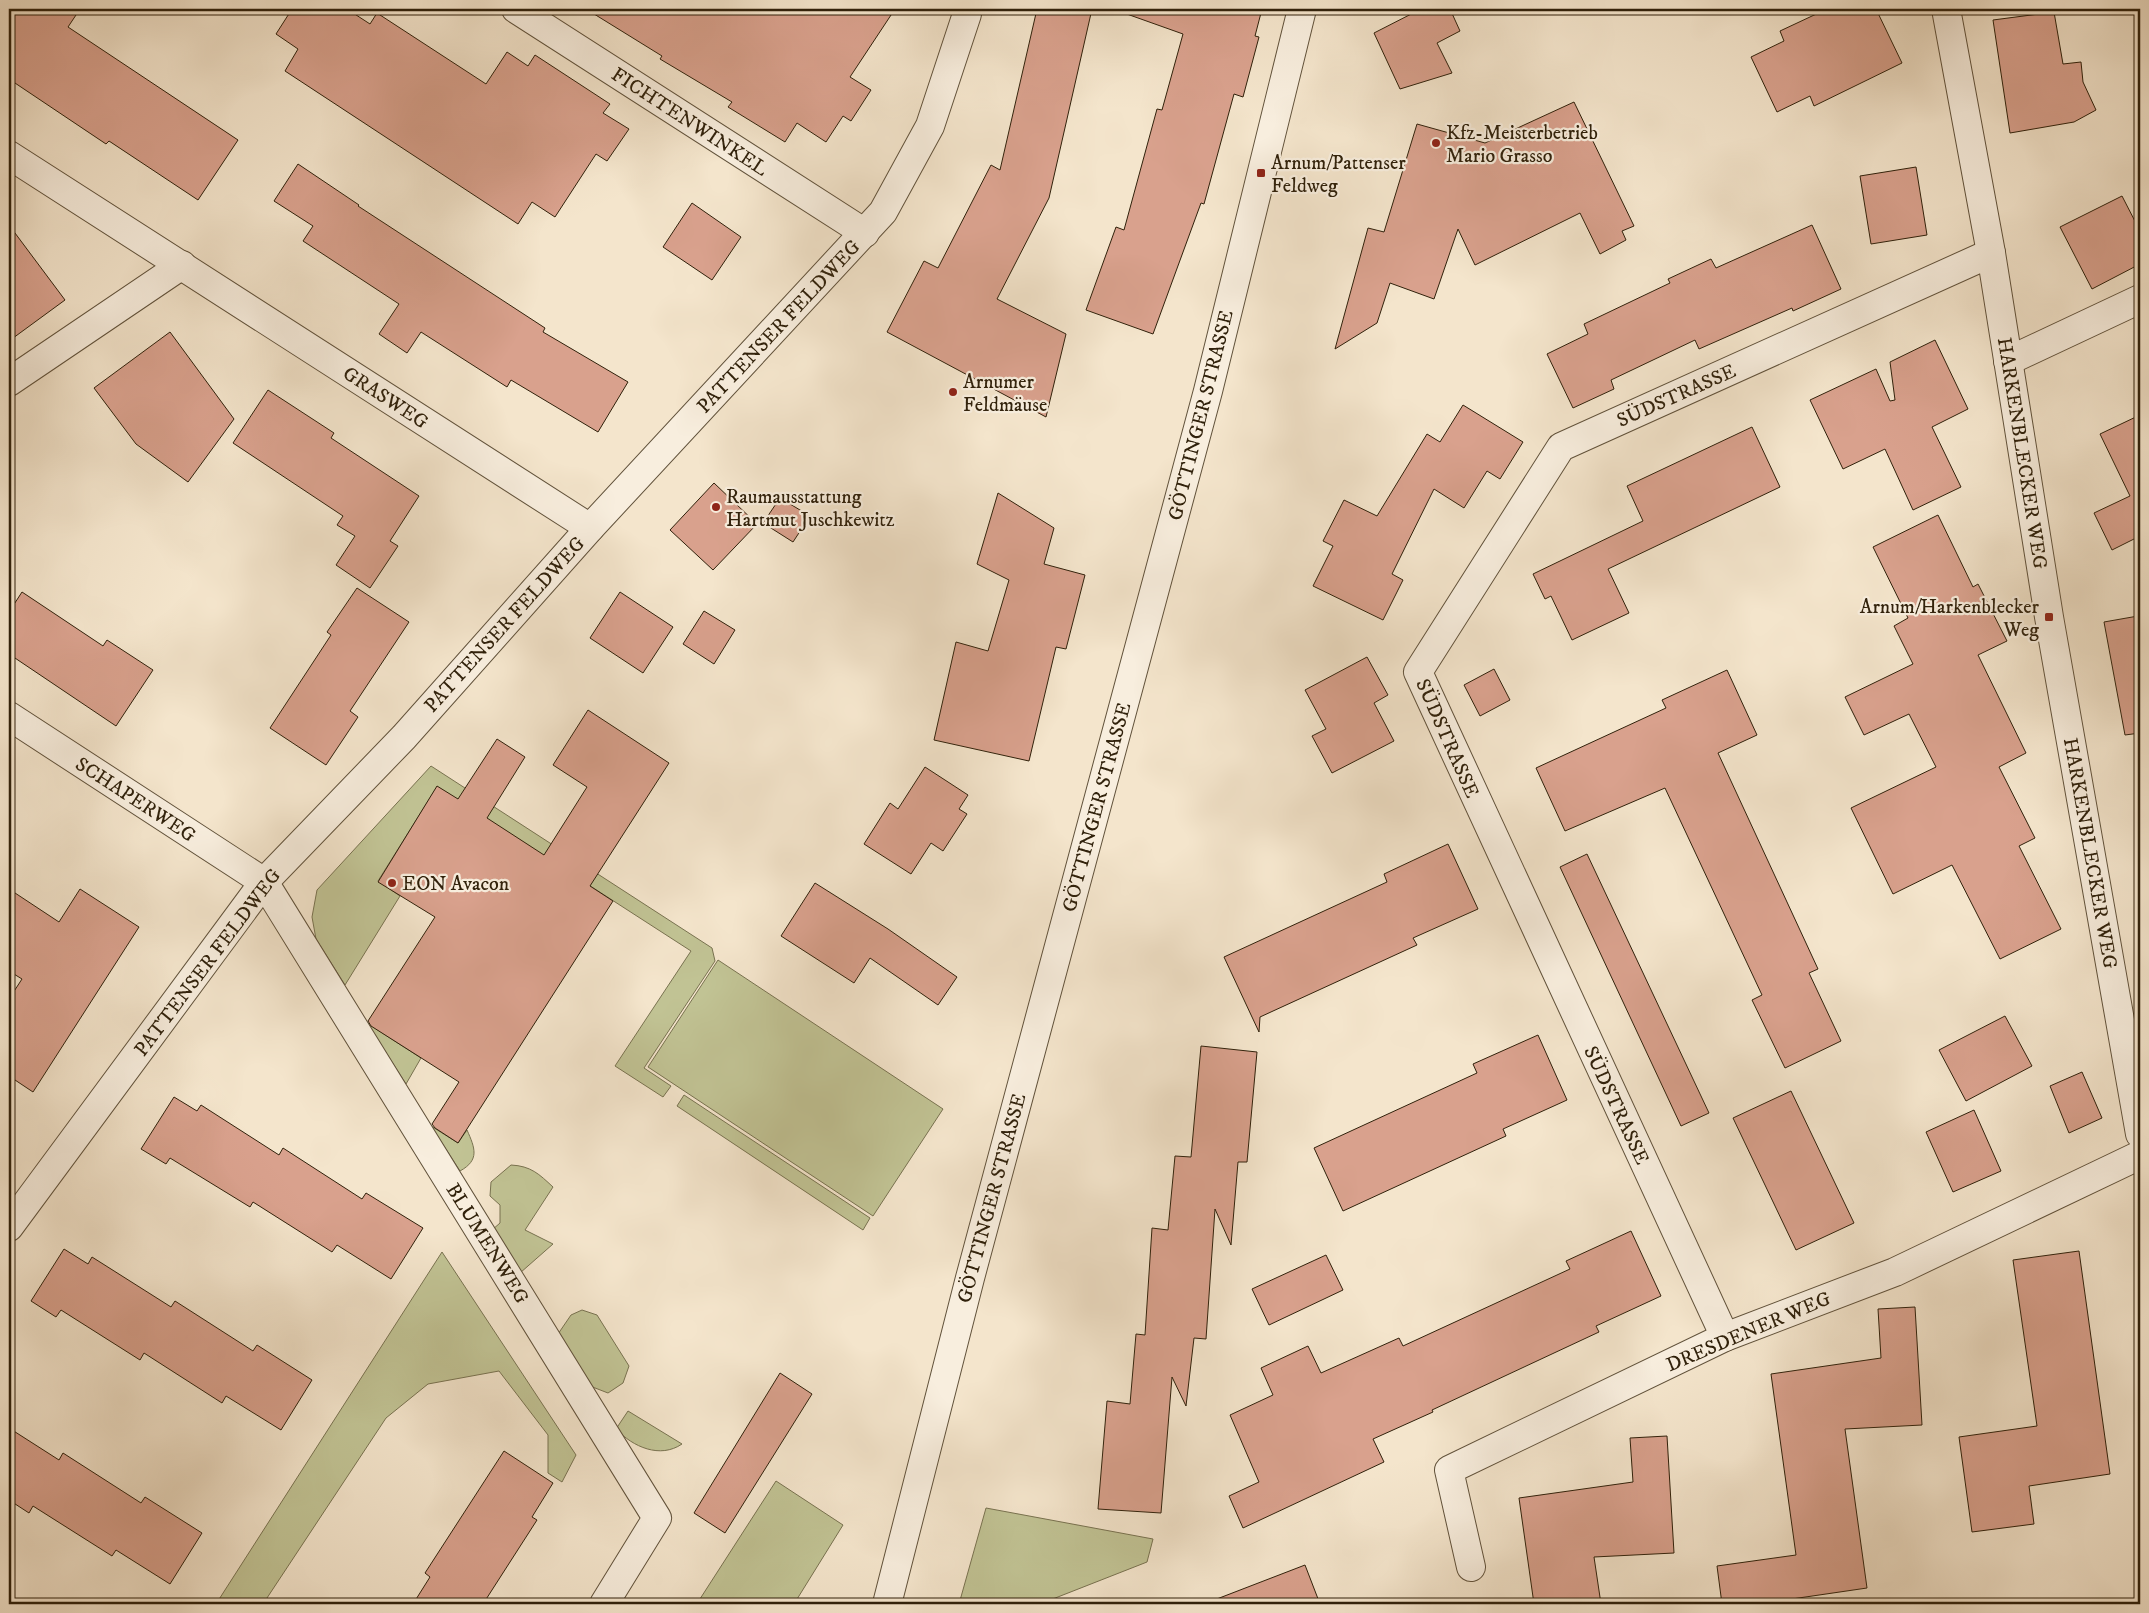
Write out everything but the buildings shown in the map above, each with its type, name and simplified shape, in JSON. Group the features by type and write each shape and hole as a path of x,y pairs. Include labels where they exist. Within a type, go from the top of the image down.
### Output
{"street":[{"name":"FICHTENWINKEL","path":"516,9 865,232"},
{"name":"PATTENSER FELDWEG","path":"9,1227 264,882 404,737 590,528 883,212 930,126 967,14 967,9"},
{"name":"GÖTTINGER STRASSE","path":"886,1604 972,1268 1208,391 1302,9"},
{"name":"HARKENBLECKER WEG","path":"1946,9 1991,253 2048,608 2140,1134"},
{"name":"GRASWEG","path":"9,155 590,528"},
{"name":"SÜDSTRASSE","path":"1725,1337 1418,672 1561,447 1991,253"},
{"path":"9,382 182,266"},
{"path":"2008,361 2140,299"},
{"name":"SCHAPERWEG","path":"9,716 264,882"},
{"name":"BLUMENWEG","path":"264,882 657,1518 604,1604"},
{"name":"DRESDENER WEG","path":"1471,1567 1449,1470 1725,1337 1895,1272 2140,1156"}],"green space":[{"path":"431,766 712,948 715,961 644,1068 671,1086 663,1097 615,1066 691,951 437,787 378,881 400,896 345,985 316,939 312,917 317,890"},
{"path":"718,960 943,1109 873,1216 648,1067"},
{"path":"367,1023 421,1058 406,1084"},
{"path":"684,1095 870,1218 863,1230 677,1106"},
{"path":"431,1126 458,1143 467,1130 474,1153 471,1162 466,1167 460,1171"},
{"path":"511,1165 524,1167 534,1172 553,1187 525,1230 553,1244 520,1273 492,1230 500,1223 500,1205 490,1196 491,1182"},
{"path":"442,1252 576,1455 562,1482 548,1473 548,1435 499,1371 428,1384 386,1418 263,1604 216,1604"},
{"path":"582,1310 597,1315 629,1366 623,1383 608,1393 590,1386 558,1334 571,1315"},
{"path":"628,1411 682,1444 665,1451 656,1451 630,1441 616,1429"},
{"path":"776,1481 843,1525 794,1604 701,1604 698,1602"},
{"path":"986,1508 1153,1539 1147,1562 1040,1604 959,1604"}],"place":[{"name":"Kfz-Meisterbetrieb Mario Grasso","path":"1436,143"},
{"name":"Arnum/Pattenser Feldweg","path":"1261,173"},
{"name":"Arnumer Feldmäuse","path":"953,392"},
{"name":"Raumausstattung Hartmut Juschkewitz","path":"716,507"},
{"name":"Arnum/Harkenblecker Weg","path":"2049,617"},
{"name":"EON Avacon","path":"392,883"}]}
